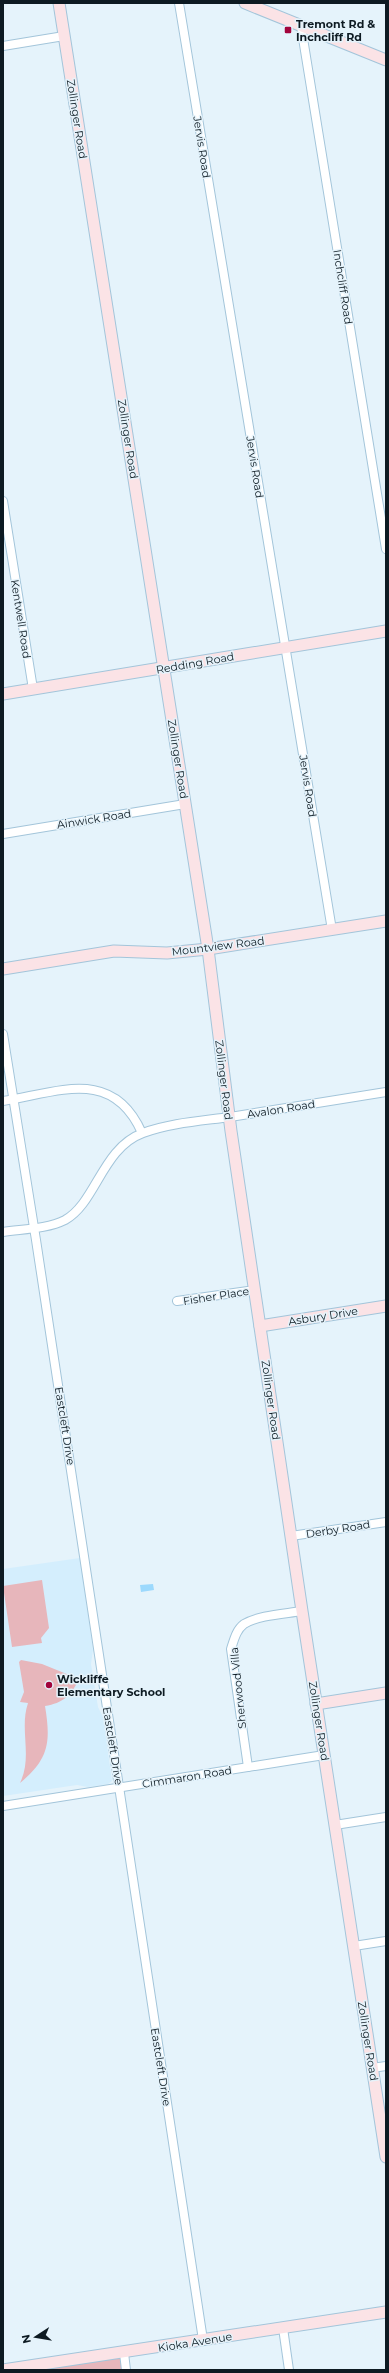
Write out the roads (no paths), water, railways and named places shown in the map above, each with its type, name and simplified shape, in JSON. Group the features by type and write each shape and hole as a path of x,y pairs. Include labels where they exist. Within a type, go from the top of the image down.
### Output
{"main road":[{"name":"Zollinger Road","path":"59,3 208,949 229,1117 316,1704 386,2157"},
{"path":"245,3 269,8 301,26 386,60"},
{"name":"Redding Road","path":"3,694 386,631"},
{"name":"Mountview Road","path":"3,970 114,951 167,953 208,949 386,921"},
{"name":"Asbury Drive","path":"260,1326 386,1306"},
{"path":"316,1704 386,1693"},
{"name":"Kioka Avenue","path":"3,2370 386,2312"}],"street":[{"name":"Jervis Road","path":"179,3 332,930"},
{"name":"Inchcliff Road","path":"301,26 386,549"},
{"path":"3,46 64,36"},
{"name":"Kentwell Road","path":"3,501 32,689"},
{"name":"Ainwick Road","path":"3,834 185,804"},
{"name":"Eastcleft Drive","path":"3,1034 120,1787 203,2340"},
{"path":"3,1101 81,1089 106,1092 116,1098 128,1109 142,1133"},
{"name":"Avalon Road","path":"3,1232 56,1224 73,1214 86,1199 112,1157 122,1147 142,1133 179,1124 386,1092"},
{"name":"Fisher Place","path":"177,1301 255,1290"},
{"name":"Derby Road","path":"291,1536 386,1522"},
{"name":"Sherwood Villa","path":"248,1767 231,1649 235,1635 244,1624 260,1619 302,1611"},
{"name":"Cimmaron Road","path":"3,1806 324,1755"},
{"path":"335,1825 386,1817"},
{"path":"354,1946 386,1941"},
{"path":"372,2068 386,2066"},
{"path":"283,2328 289,2370"},
{"path":"124,2352 126,2370"}],"water":[{"path":"153,1584 154,1590 141,1592 140,1585"}],"place":[{"name":"Tremont Rd & Inchcliff Rd","path":"288,30"},
{"name":"Wickliffe Elementary School","path":"49,1685"}]}
